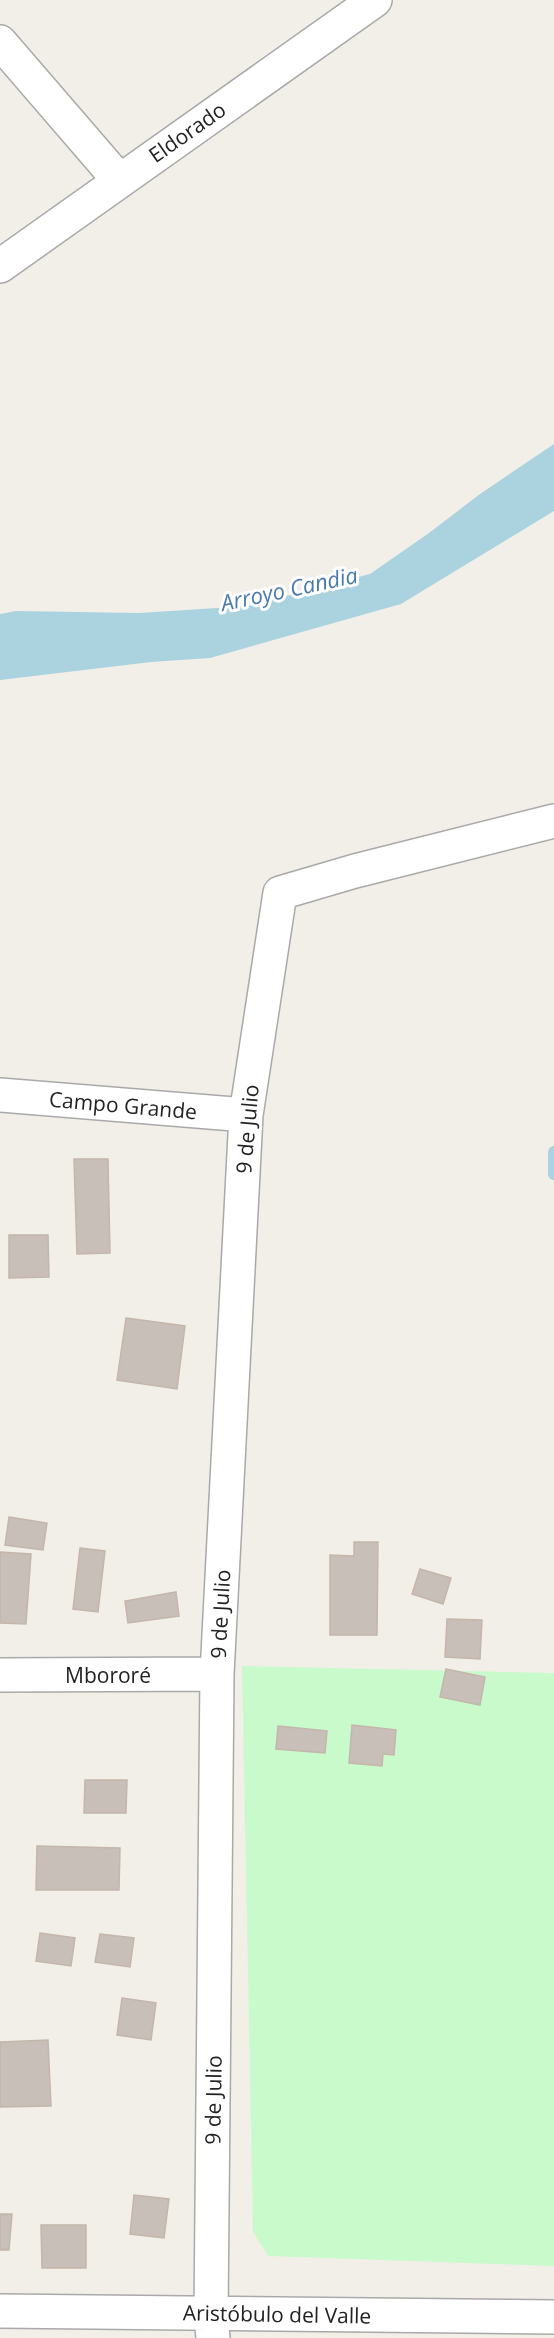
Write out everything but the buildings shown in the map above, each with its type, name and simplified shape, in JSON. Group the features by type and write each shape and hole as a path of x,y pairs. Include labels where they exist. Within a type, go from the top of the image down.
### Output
{"street":[{"name":"Eldorado","path":"0,266 375,0"},
{"path":"0,42 119,180"},
{"name":"9 de Julio","path":"212,2326 217,1674 246,1115 280,893 355,871 554,821"},
{"name":"Campo Grande","path":"0,1095 246,1115"},
{"name":"Mbororé","path":"0,1675 217,1674"},
{"name":"Aristóbulo del Valle","path":"0,2311 212,2326 554,2317"}],"green space":[{"path":"242,1666 554,1673 554,2266 268,2256 253,2232"}],"water":[{"path":"554,444 554,511 401,604 210,658 151,662 0,680 0,614 16,611 139,613 248,606 370,574 480,494"}],"waterway":[{"path":"554,1152 554,1174"}],"water label":[{"name":"Arroyo Candia","path":"289,588"}]}
